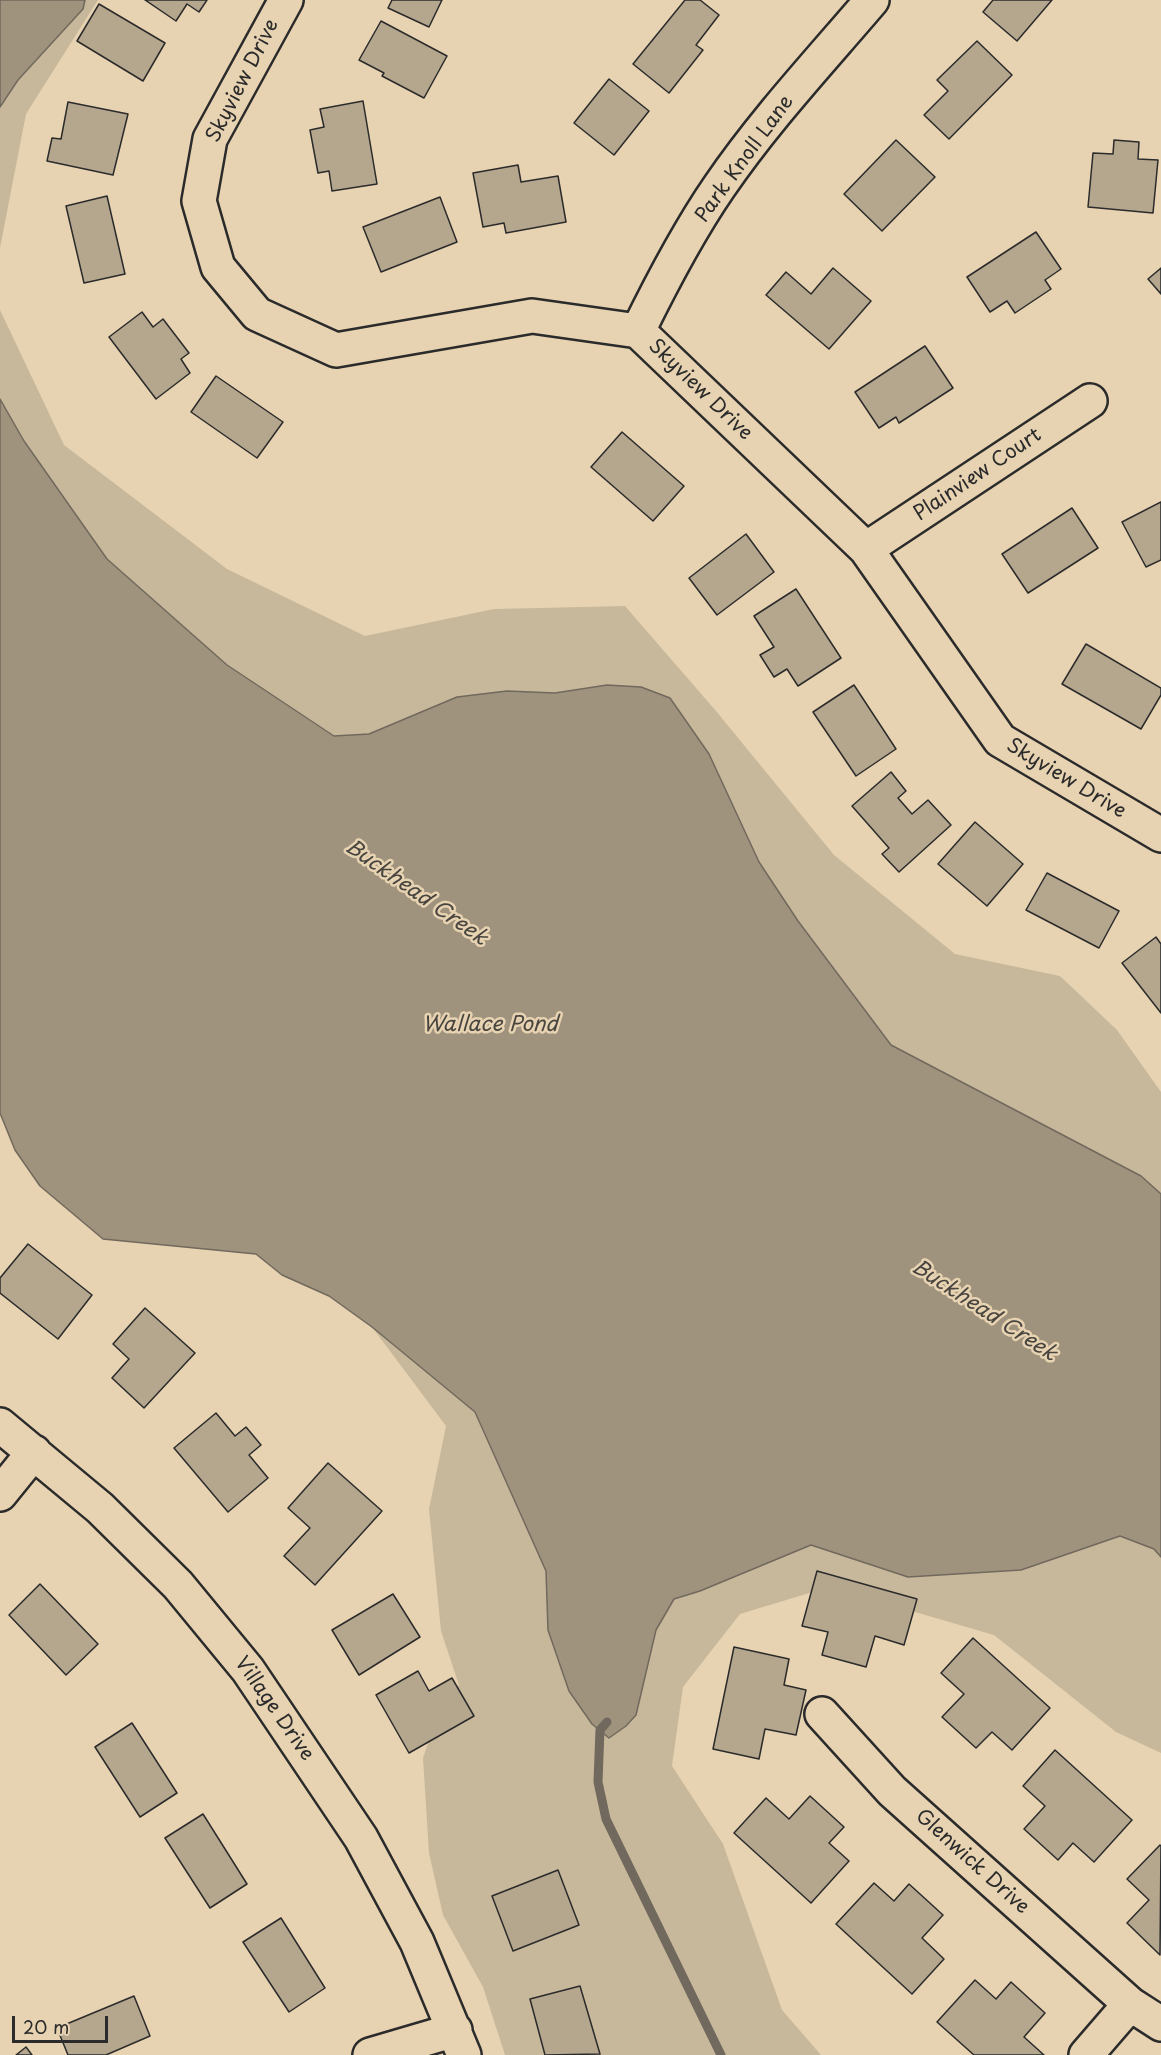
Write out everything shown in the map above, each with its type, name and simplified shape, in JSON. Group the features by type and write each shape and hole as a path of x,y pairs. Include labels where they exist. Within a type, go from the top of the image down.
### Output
{"street":[{"name":"Skyview Drive","path":"286,0 210,139 199,201 218,267 257,314 336,350 532,316 638,331 866,549 1000,740 1161,835"},
{"name":"Park Knoll Lane","path":"638,331 659,287 718,188 762,129 872,0"},
{"name":"Plainview Court","path":"866,549 1090,401"},
{"name":"Village Drive","path":"0,1425 100,1508 178,1585 248,1670 361,1838 417,1942 460,2042"},
{"path":"0,1494 34,1452"},
{"name":"Glenwick Drive","path":"822,1714 892,1791 1130,2004 1161,2024"},
{"path":"1086,2055 1130,2004"},
{"path":"370,2055 460,2042"}],"shaded area":[{"path":"85,0 98,0 26,114 0,248 0,107 18,80 83,9"},
{"path":"0,310 64,445 227,569 365,636 494,609 625,606 716,711 834,855 955,954 1060,976 1117,1030 1161,1092 1161,1194 1141,1176 891,1045 798,921 759,862 709,754 641,687 607,685 555,693 507,691 457,697 369,734 335,736 227,665 107,559 24,441 0,399"},
{"path":"0,1009 200,1109 475,1413 546,1571 547,1598 592,1724 600,1730 636,1715 656,1630 674,1599 700,1591 811,1545 908,1577 1021,1570 1120,1536 1154,1549 1161,1557 1161,1753 1116,1732 994,1635 829,1587 740,1614 683,1687 672,1766 723,1844 782,2010 821,2055 505,2055 483,1987 443,1915 429,1853 423,1758 439,1710 459,1685 441,1631 429,1509 446,1426 372,1327 329,1296 282,1275 256,1254 103,1239 40,1186 15,1150 0,1114"}],"water":[{"path":"0,0 85,0 83,9 18,80 0,107"},
{"name":"Wallace Pond","path":"0,399 24,441 107,559 227,665 334,736 369,734 457,697 507,691 555,693 607,685 641,687 670,698 709,754 759,862 798,921 891,1045 1141,1176 1161,1194 1161,1557 1154,1549 1120,1536 1021,1570 908,1577 811,1545 700,1591 674,1599 656,1630 636,1715 626,1726 609,1738 592,1724 569,1691 548,1630 546,1571 475,1412 372,1327 329,1296 282,1275 256,1254 103,1239 40,1186 15,1150 0,1113"}],"building":[{"path":"145,0 207,0 199,12 187,4 176,21"},
{"path":"392,0 442,0 429,27 388,8"},
{"path":"685,0 700,0 719,15 696,45 703,50 669,93 633,64"},
{"path":"993,0 1052,0 1017,41 983,12"},
{"path":"99,4 165,43 143,81 77,41"},
{"path":"381,21 447,56 424,98 382,76 384,73 359,60"},
{"path":"977,41 1012,75 949,139 924,115 948,91 937,80"},
{"path":"609,79 649,111 614,155 574,123"},
{"path":"363,101 377,184 332,191 329,171 318,173 310,130 324,127 320,109"},
{"path":"68,102 128,114 113,175 47,161 52,138 61,139"},
{"path":"896,140 935,177 882,231 844,194"},
{"path":"1114,140 1139,142 1138,159 1158,160 1153,213 1088,207 1093,153 1113,154"},
{"path":"518,165 521,182 558,176 566,222 506,233 504,223 483,227 473,173"},
{"path":"107,196 125,274 84,283 66,206"},
{"path":"440,197 457,242 381,272 363,227"},
{"path":"1036,232 1061,269 1045,280 1051,289 1015,313 1007,301 990,312 967,277"},
{"path":"833,268 871,301 829,349 766,295 786,272 811,294"},
{"path":"1161,268 1161,294 1148,279"},
{"path":"142,312 153,327 163,319 189,353 181,359 190,373 156,399 109,337"},
{"path":"925,346 953,388 899,423 896,417 879,428 855,392"},
{"path":"216,376 283,422 257,458 191,412"},
{"path":"622,432 684,486 653,521 591,467"},
{"path":"1161,502 1161,560 1146,567 1122,522"},
{"path":"1072,508 1098,548 1028,593 1002,554"},
{"path":"746,534 774,572 717,615 689,578"},
{"path":"796,589 841,658 798,686 787,669 774,677 760,655 774,647 754,616"},
{"path":"1086,644 1161,688 1161,695 1141,729 1062,684"},
{"path":"854,685 896,749 856,776 813,712"},
{"path":"891,772 906,791 898,798 912,814 928,800 951,825 899,872 882,854 889,848 852,806"},
{"path":"975,822 1023,864 987,906 938,864"},
{"path":"1047,873 1119,911 1099,948 1026,910"},
{"path":"1156,937 1161,944 1161,1013 1122,963"},
{"path":"28,1244 92,1295 58,1339 0,1293 0,1278"},
{"path":"145,1308 195,1353 144,1408 112,1378 129,1359 113,1344"},
{"path":"216,1413 235,1436 246,1427 261,1445 249,1455 268,1478 228,1512 174,1448"},
{"path":"328,1463 382,1511 315,1585 284,1556 310,1528 288,1508"},
{"path":"817,1571 917,1599 904,1645 875,1636 866,1667 822,1655 828,1632 802,1626"},
{"path":"40,1584 98,1644 66,1675 9,1615"},
{"path":"393,1594 420,1637 359,1675 332,1630"},
{"path":"973,1638 1050,1708 1012,1750 992,1732 976,1748 942,1717 964,1694 941,1673"},
{"path":"734,1647 789,1659 784,1685 806,1690 796,1735 765,1729 759,1759 713,1749"},
{"path":"418,1671 429,1691 452,1678 474,1716 409,1753 376,1695"},
{"path":"132,1723 177,1793 140,1817 95,1747"},
{"path":"1055,1750 1132,1820 1094,1862 1073,1843 1058,1860 1024,1829 1045,1806 1023,1786"},
{"path":"810,1796 844,1827 829,1843 849,1861 811,1903 734,1833 766,1798 789,1819"},
{"path":"203,1814 247,1884 210,1908 165,1838"},
{"path":"1160,1845 1160,1955 1127,1923 1149,1900 1127,1879"},
{"path":"558,1870 579,1925 513,1951 492,1896"},
{"path":"874,1883 894,1901 909,1884 943,1915 922,1938 944,1959 912,1994 836,1924"},
{"path":"281,1918 325,1988 289,2012 243,1942"},
{"path":"975,1980 996,1999 1011,1982 1045,2013 1024,2037 1044,2055 974,2055 937,2022"},
{"path":"580,1986 600,2054 545,2055 530,1999"},
{"path":"134,1996 150,2036 106,2055 68,2055 57,2028"},
{"path":"26,2047 32,2055 16,2055"}],"waterway":[{"path":"607,1722 600,1730 598,1782 606,1819 721,2055"}],"water label":[{"name":"Buckhead Creek","path":"416,893"},
{"name":"Buckhead Creek","path":"984,1311"}]}
